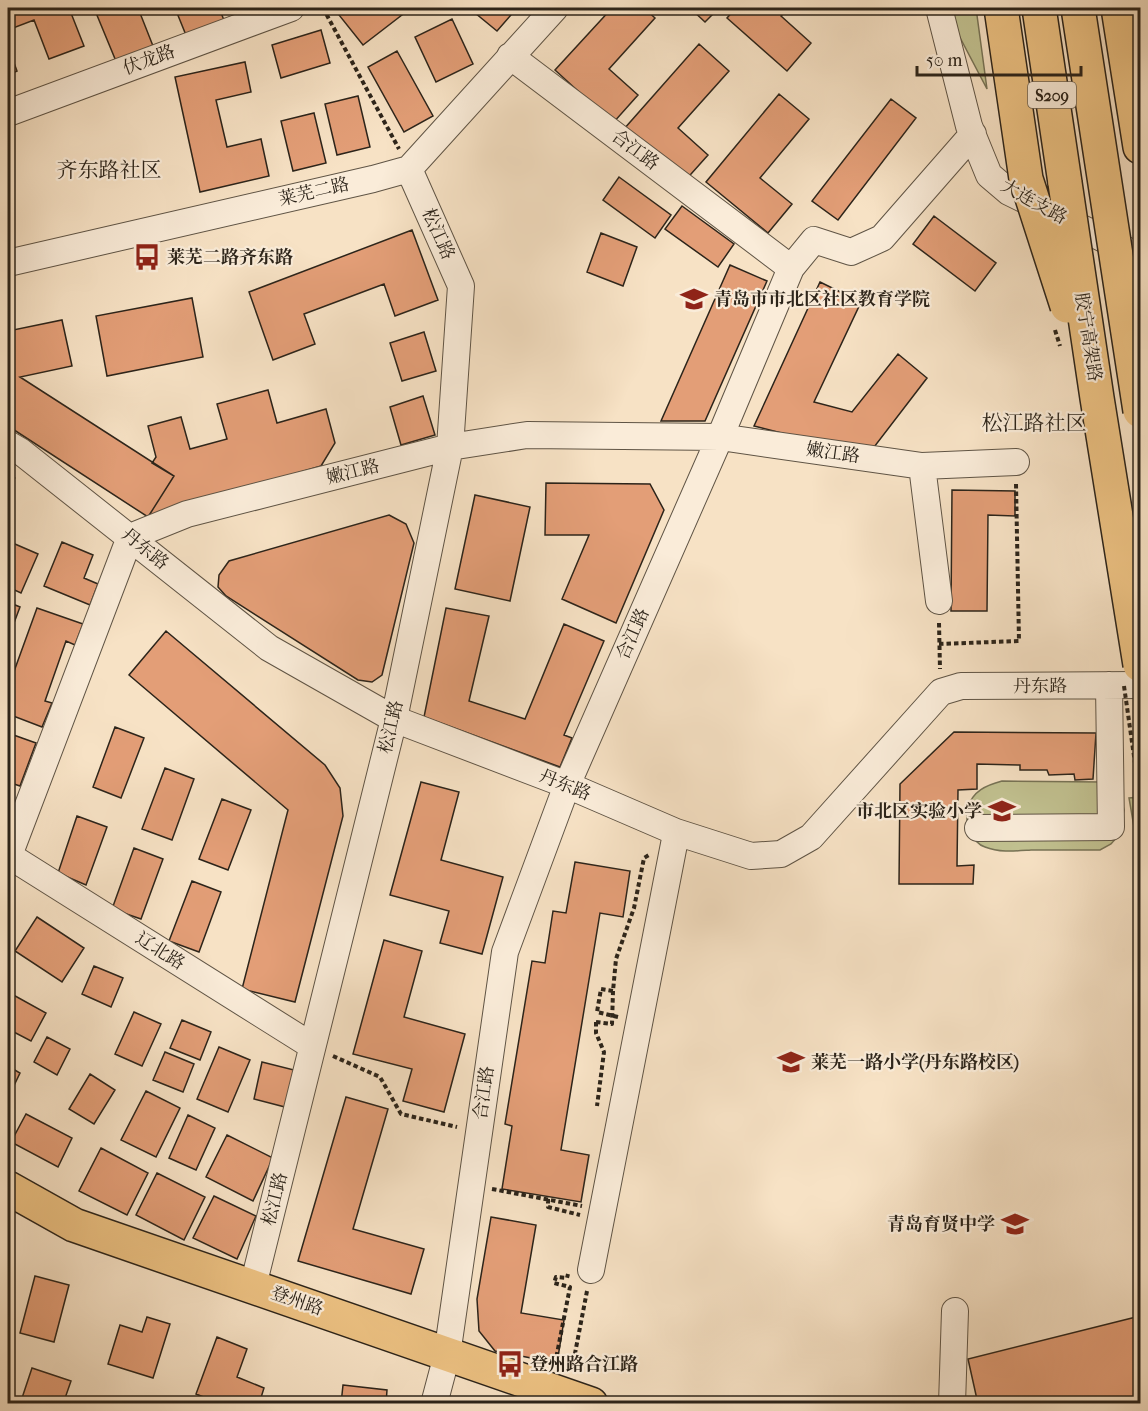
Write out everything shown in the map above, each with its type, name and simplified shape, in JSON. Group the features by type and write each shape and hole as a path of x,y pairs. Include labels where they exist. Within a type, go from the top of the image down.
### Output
{"main road":[{"path":"1001,8 1026,179 1097,398"},
{"name":"胶宁高架路","path":"1039,8 1097,398 1128,680"},
{"name":"S209","path":"1078,8 1139,401"},
{"path":"1118,8 1140,147"},
{"path":"1139,401 1140,303"},
{"name":"登州路","path":"8,1188 74,1225 591,1404"}],"street":[{"name":"伏龙路","path":"8,113 291,8"},
{"path":"405,160 555,8"},
{"name":"大连支路","path":"939,8 969,126 989,175 1009,192 1140,257"},
{"name":"合江路","path":"434,1404 447,1354 505,952 567,785 720,437 791,268 510,56"},
{"path":"791,268 814,240 851,252 882,238 973,134"},
{"name":"莱芜二路","path":"8,263 373,179 405,160"},
{"name":"松江路","path":"253,1286 322,1051 450,447 461,286 405,160"},
{"name":"嫩江路","path":"130,537 187,514 450,447 527,435 720,437 922,466 1016,462"},
{"name":"丹东路","path":"8,444 20,451 269,648 394,719 567,785 676,832 751,856 781,854 811,837 941,693 961,686 1128,680"},
{"path":"922,466 939,601"},
{"path":"8,856 130,537"},
{"path":"978,828 1111,827 1128,680"},
{"path":"591,1270 675,839"},
{"name":"辽北路","path":"8,856 322,1051"},
{"path":"952,1404 955,1311"}],"path":[{"path":"323,8 405,160"},
{"path":"1054,326 1061,349"},
{"path":"939,644 1019,641 1016,462"},
{"path":"939,601 939,658"},
{"path":"1128,680 1140,798"},
{"path":"597,1107 604,1052 596,1033 596,1022 612,1024 616,959 634,908 644,858"},
{"path":"613,991 601,989 597,1012 624,1018"},
{"path":"322,1051 380,1077 401,1114 467,1130"},
{"path":"495,1190 584,1207 585,1196"},
{"path":"548,1199 548,1207 582,1216"},
{"path":"570,1379 591,1270"},
{"path":"553,1373 570,1287 554,1283 556,1276 567,1278"}],"green space":[{"path":"949,8 976,8 987,89 955,28"},
{"path":"1002,781 1103,782 1121,798 1124,810 1119,835 1111,844 1100,850 1008,851 980,845 970,831 967,819 970,802 986,787"},
{"path":"1140,797 1140,862 1129,798"}],"building":[{"path":"8,8 69,8 84,46 49,59 34,20 8,30"},
{"path":"94,8 138,8 155,51 118,66"},
{"path":"175,8 219,8 226,25 188,40"},
{"path":"348,8 411,8 363,45 339,15"},
{"path":"469,8 517,8 497,31"},
{"path":"612,8 644,8 655,18 609,69 638,95 613,123 555,70"},
{"path":"690,8 719,8 705,22"},
{"path":"736,8 789,8 781,16 811,43 787,71 727,18"},
{"path":"452,19 473,64 436,82 415,37"},
{"path":"321,30 330,63 281,78 272,45"},
{"path":"699,44 729,71 678,128 708,155 683,183 624,129"},
{"path":"8,46 17,71 8,75"},
{"path":"397,51 433,116 404,132 368,67"},
{"path":"245,62 251,92 216,100 227,147 261,139 269,176 200,192 175,77"},
{"path":"779,94 809,119 760,178 792,204 768,233 706,182"},
{"path":"358,96 370,147 337,155 325,104"},
{"path":"891,99 916,118 838,220 812,201"},
{"path":"314,113 326,163 293,171 281,121"},
{"path":"619,177 671,215 655,238 603,200"},
{"path":"682,206 734,244 718,267 665,229"},
{"path":"934,216 996,263 975,291 913,244"},
{"path":"412,230 438,300 395,316 384,284 304,314 315,344 273,360 249,292"},
{"path":"601,233 637,247 623,286 587,272"},
{"path":"730,265 767,281 705,421 661,421"},
{"path":"820,282 861,302 814,402 852,412 898,354 927,378 868,455 754,426"},
{"path":"192,298 203,357 107,376 96,316"},
{"path":"62,320 72,366 20,377 174,476 148,517 8,426 8,331"},
{"path":"424,332 436,371 402,381 390,343"},
{"path":"268,390 277,423 326,409 335,443 321,466 148,517 174,476 152,463 156,457 148,426 181,417 190,449 227,439 217,404"},
{"path":"423,396 435,435 401,445 390,407"},
{"path":"546,483 650,484 664,510 616,623 562,599 589,535 545,535"},
{"path":"952,490 1015,491 1015,516 988,515 987,611 951,611"},
{"path":"475,495 530,507 510,601 455,589"},
{"path":"389,515 406,524 414,543 382,675 372,682 358,680 226,596 218,587 219,575 229,561"},
{"path":"8,541 38,554 21,593 8,587"},
{"path":"62,542 93,555 84,578 98,584 90,605 44,586"},
{"path":"8,602 20,607 8,639"},
{"path":"37,608 83,624 75,645 66,641 45,701 52,703 42,727 8,714 8,688"},
{"path":"446,608 489,616 469,701 525,719 564,624 604,641 564,735 572,738 560,767 424,717"},
{"path":"166,631 325,765 340,788 343,816 295,1002 242,989 288,810 129,675"},
{"path":"115,727 144,738 121,798 93,787"},
{"path":"954,732 1096,733 1093,779 1075,780 1074,774 1049,775 1047,770 1020,770 1020,765 977,764 977,789 958,790 957,866 974,865 973,884 899,884 900,784"},
{"path":"8,733 36,743 20,786 8,782"},
{"path":"165,768 194,779 172,840 142,829"},
{"path":"421,782 459,792 441,860 503,877 482,954 440,943 449,911 390,895"},
{"path":"222,799 251,810 228,870 199,859"},
{"path":"77,816 107,827 86,885 58,873"},
{"path":"134,848 163,859 141,919 112,909"},
{"path":"575,862 630,871 623,917 600,913 561,1150 589,1155 581,1202 502,1189 512,1126 505,1124 532,961 545,963 553,911 566,913"},
{"path":"192,881 221,892 199,952 169,941"},
{"path":"37,917 84,948 62,982 15,951"},
{"path":"384,940 422,951 404,1017 465,1034 444,1112 403,1101 412,1069 353,1054"},
{"path":"94,966 123,978 111,1007 82,994"},
{"path":"8,992 46,1013 31,1041 8,1029"},
{"path":"134,1012 161,1024 142,1066 115,1054"},
{"path":"182,1020 211,1032 200,1060 170,1048"},
{"path":"47,1037 70,1049 57,1075 34,1062"},
{"path":"219,1047 250,1060 228,1112 197,1099"},
{"path":"165,1052 194,1064 183,1092 153,1080"},
{"path":"262,1062 294,1070 285,1107 254,1099"},
{"path":"8,1066 20,1073 8,1098"},
{"path":"90,1074 115,1090 94,1124 69,1109"},
{"path":"146,1091 180,1108 156,1157 121,1140"},
{"path":"346,1097 388,1109 353,1229 424,1249 411,1294 298,1261"},
{"path":"26,1114 72,1138 58,1167 11,1142"},
{"path":"188,1115 215,1128 196,1170 169,1158"},
{"path":"227,1135 273,1158 253,1201 206,1177"},
{"path":"101,1148 148,1173 127,1215 79,1191"},
{"path":"157,1173 205,1197 184,1240 136,1215"},
{"path":"214,1196 256,1216 237,1259 193,1238"},
{"path":"491,1217 536,1225 521,1313 564,1320 557,1363 495,1351 479,1331 477,1299"},
{"path":"35,1276 69,1285 54,1342 20,1333"},
{"path":"1140,1316 1140,1404 978,1404 968,1359"},
{"path":"147,1317 170,1324 153,1378 108,1364 120,1325 142,1332"},
{"path":"217,1337 247,1349 237,1377 264,1388 259,1404 221,1404 196,1394"},
{"path":"32,1368 71,1381 63,1404 20,1404"},
{"path":"343,1385 387,1390 386,1404 341,1404"}],"place":[{"name":"莱芜二路齐东路","path":"147,257"},
{"name":"青岛市市北区社区教育学院","path":"694,299"},
{"name":"市北区实验小学","path":"1002,811"},
{"name":"莱芜一路小学(丹东路校区)","path":"791,1062"},
{"name":"青岛育贤中学","path":"1015,1224"},
{"name":"登州路合江路","path":"510,1364"}],"district":[{"name":"齐东路社区","path":"109,170"},
{"name":"松江路社区","path":"1034,423"}]}
